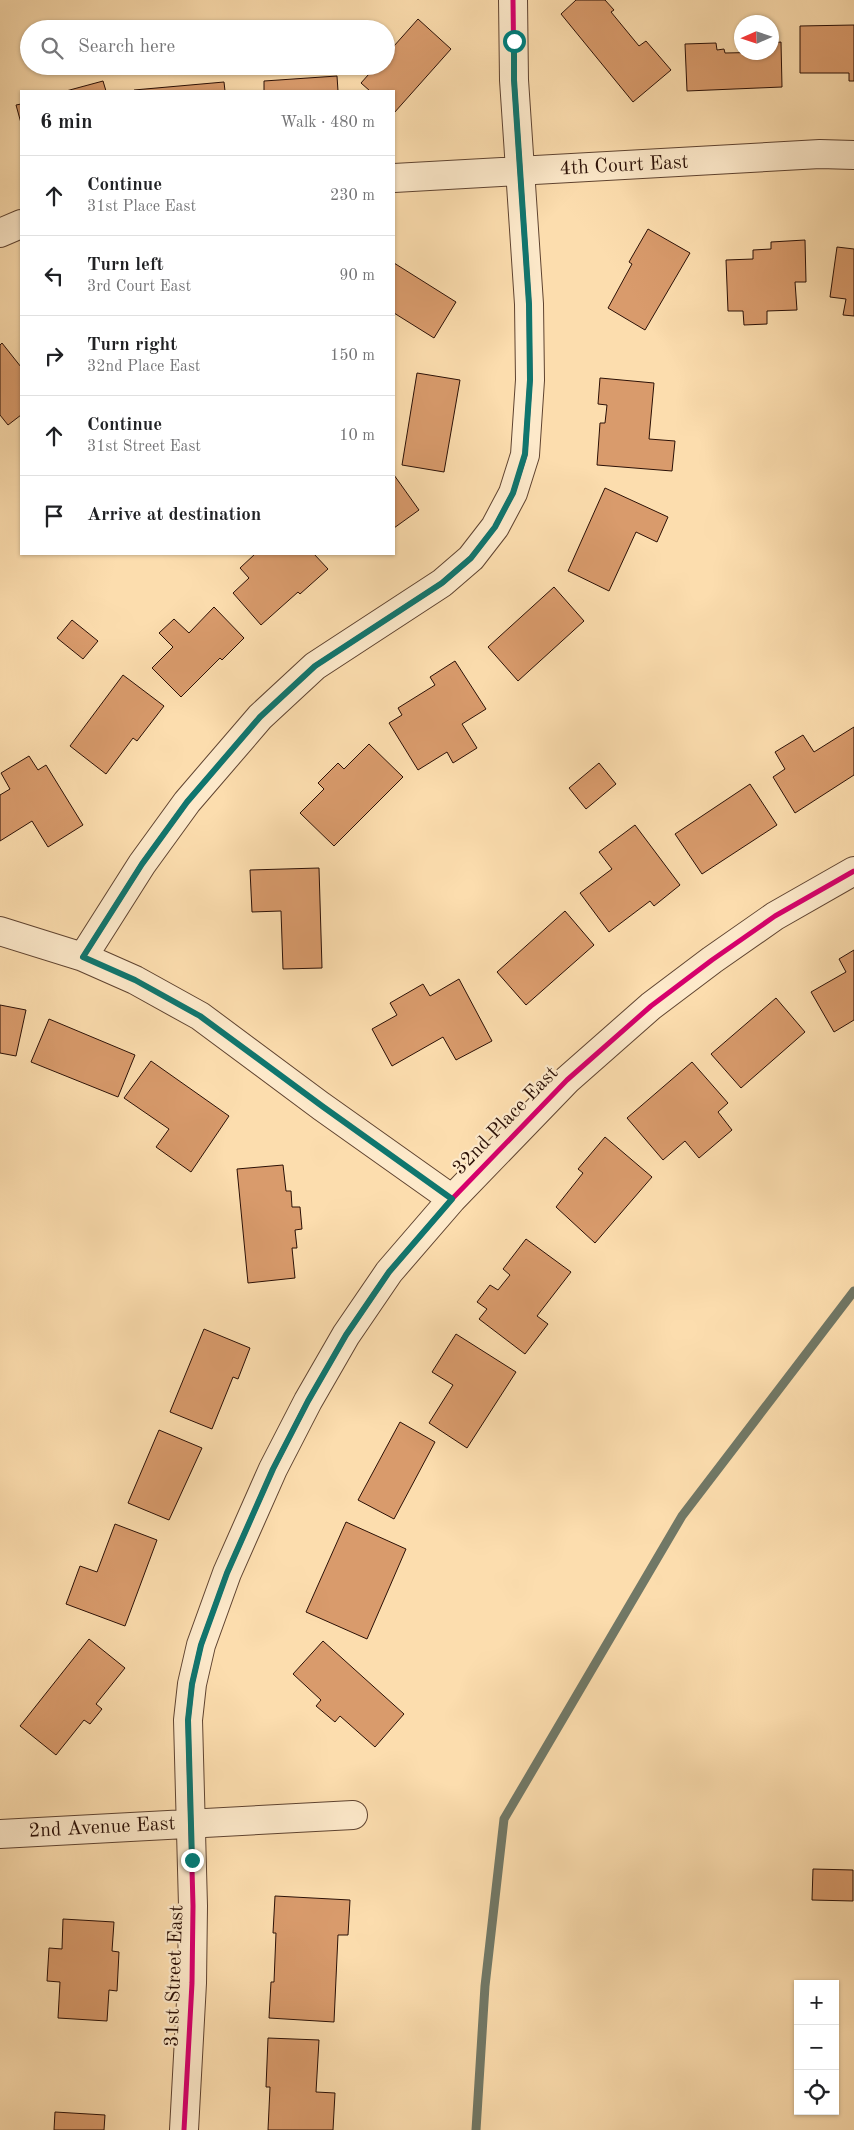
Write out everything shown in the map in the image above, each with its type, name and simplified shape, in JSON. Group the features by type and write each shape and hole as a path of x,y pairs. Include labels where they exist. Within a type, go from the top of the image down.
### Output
{"street":[{"path":"83,957 142,864 187,802 260,717 315,666 442,583 471,558 495,527 513,493 523,462 529,418 529,304 514,80 513,0"},
{"name":"4th Court East","path":"395,178 820,154 854,155"},
{"path":"0,233 20,224"},
{"name":"32nd Place East","path":"191,1823 188,1720 192,1684 201,1645 227,1573 273,1469 308,1401 346,1335 389,1272 452,1199 567,1080 651,1006 712,960 776,916 854,871"},
{"path":"0,931 83,957 135,980 200,1016 452,1199"},
{"name":"2nd Avenue East","path":"0,1834 354,1815"},
{"name":"31st Street East","path":"184,2130 192,1983 191,1823"}],"building":[{"path":"576,0 605,0 614,10 611,12 639,46 646,41 671,70 633,102 561,14"},
{"path":"418,19 451,49 395,112 395,90 369,90 361,83 368,75 395,75 395,45"},
{"path":"854,25 854,81 849,81 849,73 800,73 800,26"},
{"path":"779,42 781,42 782,87 687,91 685,44 716,43 717,50 724,49 725,53 734,53 734,60 779,60"},
{"path":"337,76 338,90 264,90 264,81"},
{"path":"103,81 106,90 70,90"},
{"path":"224,82 225,90 134,90"},
{"path":"20,104 20,119 16,105"},
{"path":"648,229 690,253 645,330 608,308 632,264 629,262"},
{"path":"805,240 806,282 795,282 797,310 767,311 767,324 744,325 743,311 728,311 726,260 753,259 753,250 771,249 771,242"},
{"path":"837,247 854,249 854,316 843,315 846,299 830,297"},
{"path":"395,264 456,302 434,338 395,314"},
{"path":"2,343 20,366 20,416 8,425 0,415 0,345"},
{"path":"417,373 460,380 444,472 402,465"},
{"path":"600,378 654,383 649,439 675,441 672,471 597,465 600,423 605,423 607,405 598,404"},
{"path":"395,476 419,510 395,527"},
{"path":"605,488 668,517 657,542 636,532 609,591 568,571"},
{"path":"254,555 315,555 328,569 300,594 298,592 261,625 233,593 249,578 240,568"},
{"path":"554,587 584,621 518,681 488,647"},
{"path":"214,607 244,638 222,660 220,658 181,697 152,668 173,647 159,633 174,619 189,633"},
{"path":"72,620 98,641 83,659 57,638"},
{"path":"455,661 486,709 462,724 477,748 453,763 447,752 418,770 389,723 402,715 398,708 435,685 430,677"},
{"path":"123,675 164,706 137,741 133,738 106,774 70,746"},
{"path":"854,727 854,775 795,813 773,777 785,769 775,752 803,735 814,752"},
{"path":"369,744 403,777 334,846 300,813 324,789 318,783 338,763 344,769"},
{"path":"29,756 38,770 46,765 83,825 48,847 32,821 0,841 0,795 10,789 1,773"},
{"path":"599,763 616,784 586,809 569,788"},
{"path":"750,784 777,825 702,874 675,834"},
{"path":"635,825 680,885 654,906 650,901 609,932 580,893 612,869 599,852"},
{"path":"319,868 322,968 283,969 281,911 252,912 250,870"},
{"path":"565,911 594,945 526,1005 497,972"},
{"path":"854,950 854,1020 834,1032 811,992 846,972 839,959"},
{"path":"459,979 492,1041 456,1060 443,1037 392,1066 372,1029 397,1015 390,1003 423,984 430,996"},
{"path":"776,998 805,1032 741,1088 711,1054"},
{"path":"0,1005 26,1010 16,1056 0,1053"},
{"path":"49,1019 135,1055 118,1097 31,1062"},
{"path":"151,1061 229,1116 191,1172 156,1147 169,1129 124,1098"},
{"path":"692,1062 728,1103 718,1112 732,1130 699,1158 685,1141 663,1160 627,1118"},
{"path":"605,1137 652,1177 595,1243 556,1207 583,1173 578,1169"},
{"path":"283,1165 286,1191 291,1191 292,1207 300,1207 302,1229 295,1230 297,1248 292,1248 295,1278 248,1283 237,1169"},
{"path":"526,1239 571,1272 537,1316 548,1324 525,1354 479,1319 487,1309 477,1302 490,1285 498,1290 510,1275 503,1269"},
{"path":"204,1329 250,1348 238,1379 233,1377 212,1429 170,1412"},
{"path":"456,1334 516,1372 467,1448 429,1423 453,1385 432,1372"},
{"path":"400,1422 435,1442 394,1519 358,1500"},
{"path":"159,1430 202,1448 169,1520 128,1503"},
{"path":"346,1522 406,1549 367,1639 306,1612"},
{"path":"115,1524 157,1540 125,1626 66,1604 80,1566 97,1572"},
{"path":"89,1639 125,1668 96,1704 102,1709 90,1724 84,1720 56,1755 20,1726"},
{"path":"323,1641 404,1714 375,1747 340,1716 335,1722 316,1706 321,1700 293,1674"},
{"path":"813,1869 853,1870 853,1901 812,1900"},
{"path":"275,1896 350,1900 348,1935 338,1935 334,2022 269,2018 271,1982 274,1982 276,1933 273,1933"},
{"path":"63,1919 114,1922 112,1951 119,1952 117,1991 109,1990 107,2021 58,2018 60,1982 47,1981 49,1948 62,1949"},
{"path":"268,2038 319,2040 316,2092 335,2093 333,2130 268,2130 270,2087 266,2087"},
{"path":"55,2112 105,2115 104,2130 54,2130"}],"waterway":[{"path":"476,2130 485,1986 504,1819 682,1516 854,1291"}],"cycle path":[{"path":"83,957 142,864 187,802 260,717 315,666 442,583 471,558 495,527 513,493 525,455 530,380 529,304 514,80 513,0"},
{"path":"184,2130 192,1983 193,1906 188,1720 192,1684 201,1645 227,1573 273,1469 308,1401 346,1335 389,1272 452,1199 567,1080 651,1006 712,960 775,916 854,871"}],"route":[{"path":"192,1860 188,1720 192,1684 201,1645 227,1573 273,1469 308,1401 346,1335 389,1272 452,1199 200,1016 135,980 83,957 142,864 187,802 260,717 315,666 442,583 471,558 495,527 513,493 525,454 529,418 530,380 529,304 514,80 514,41"}]}
